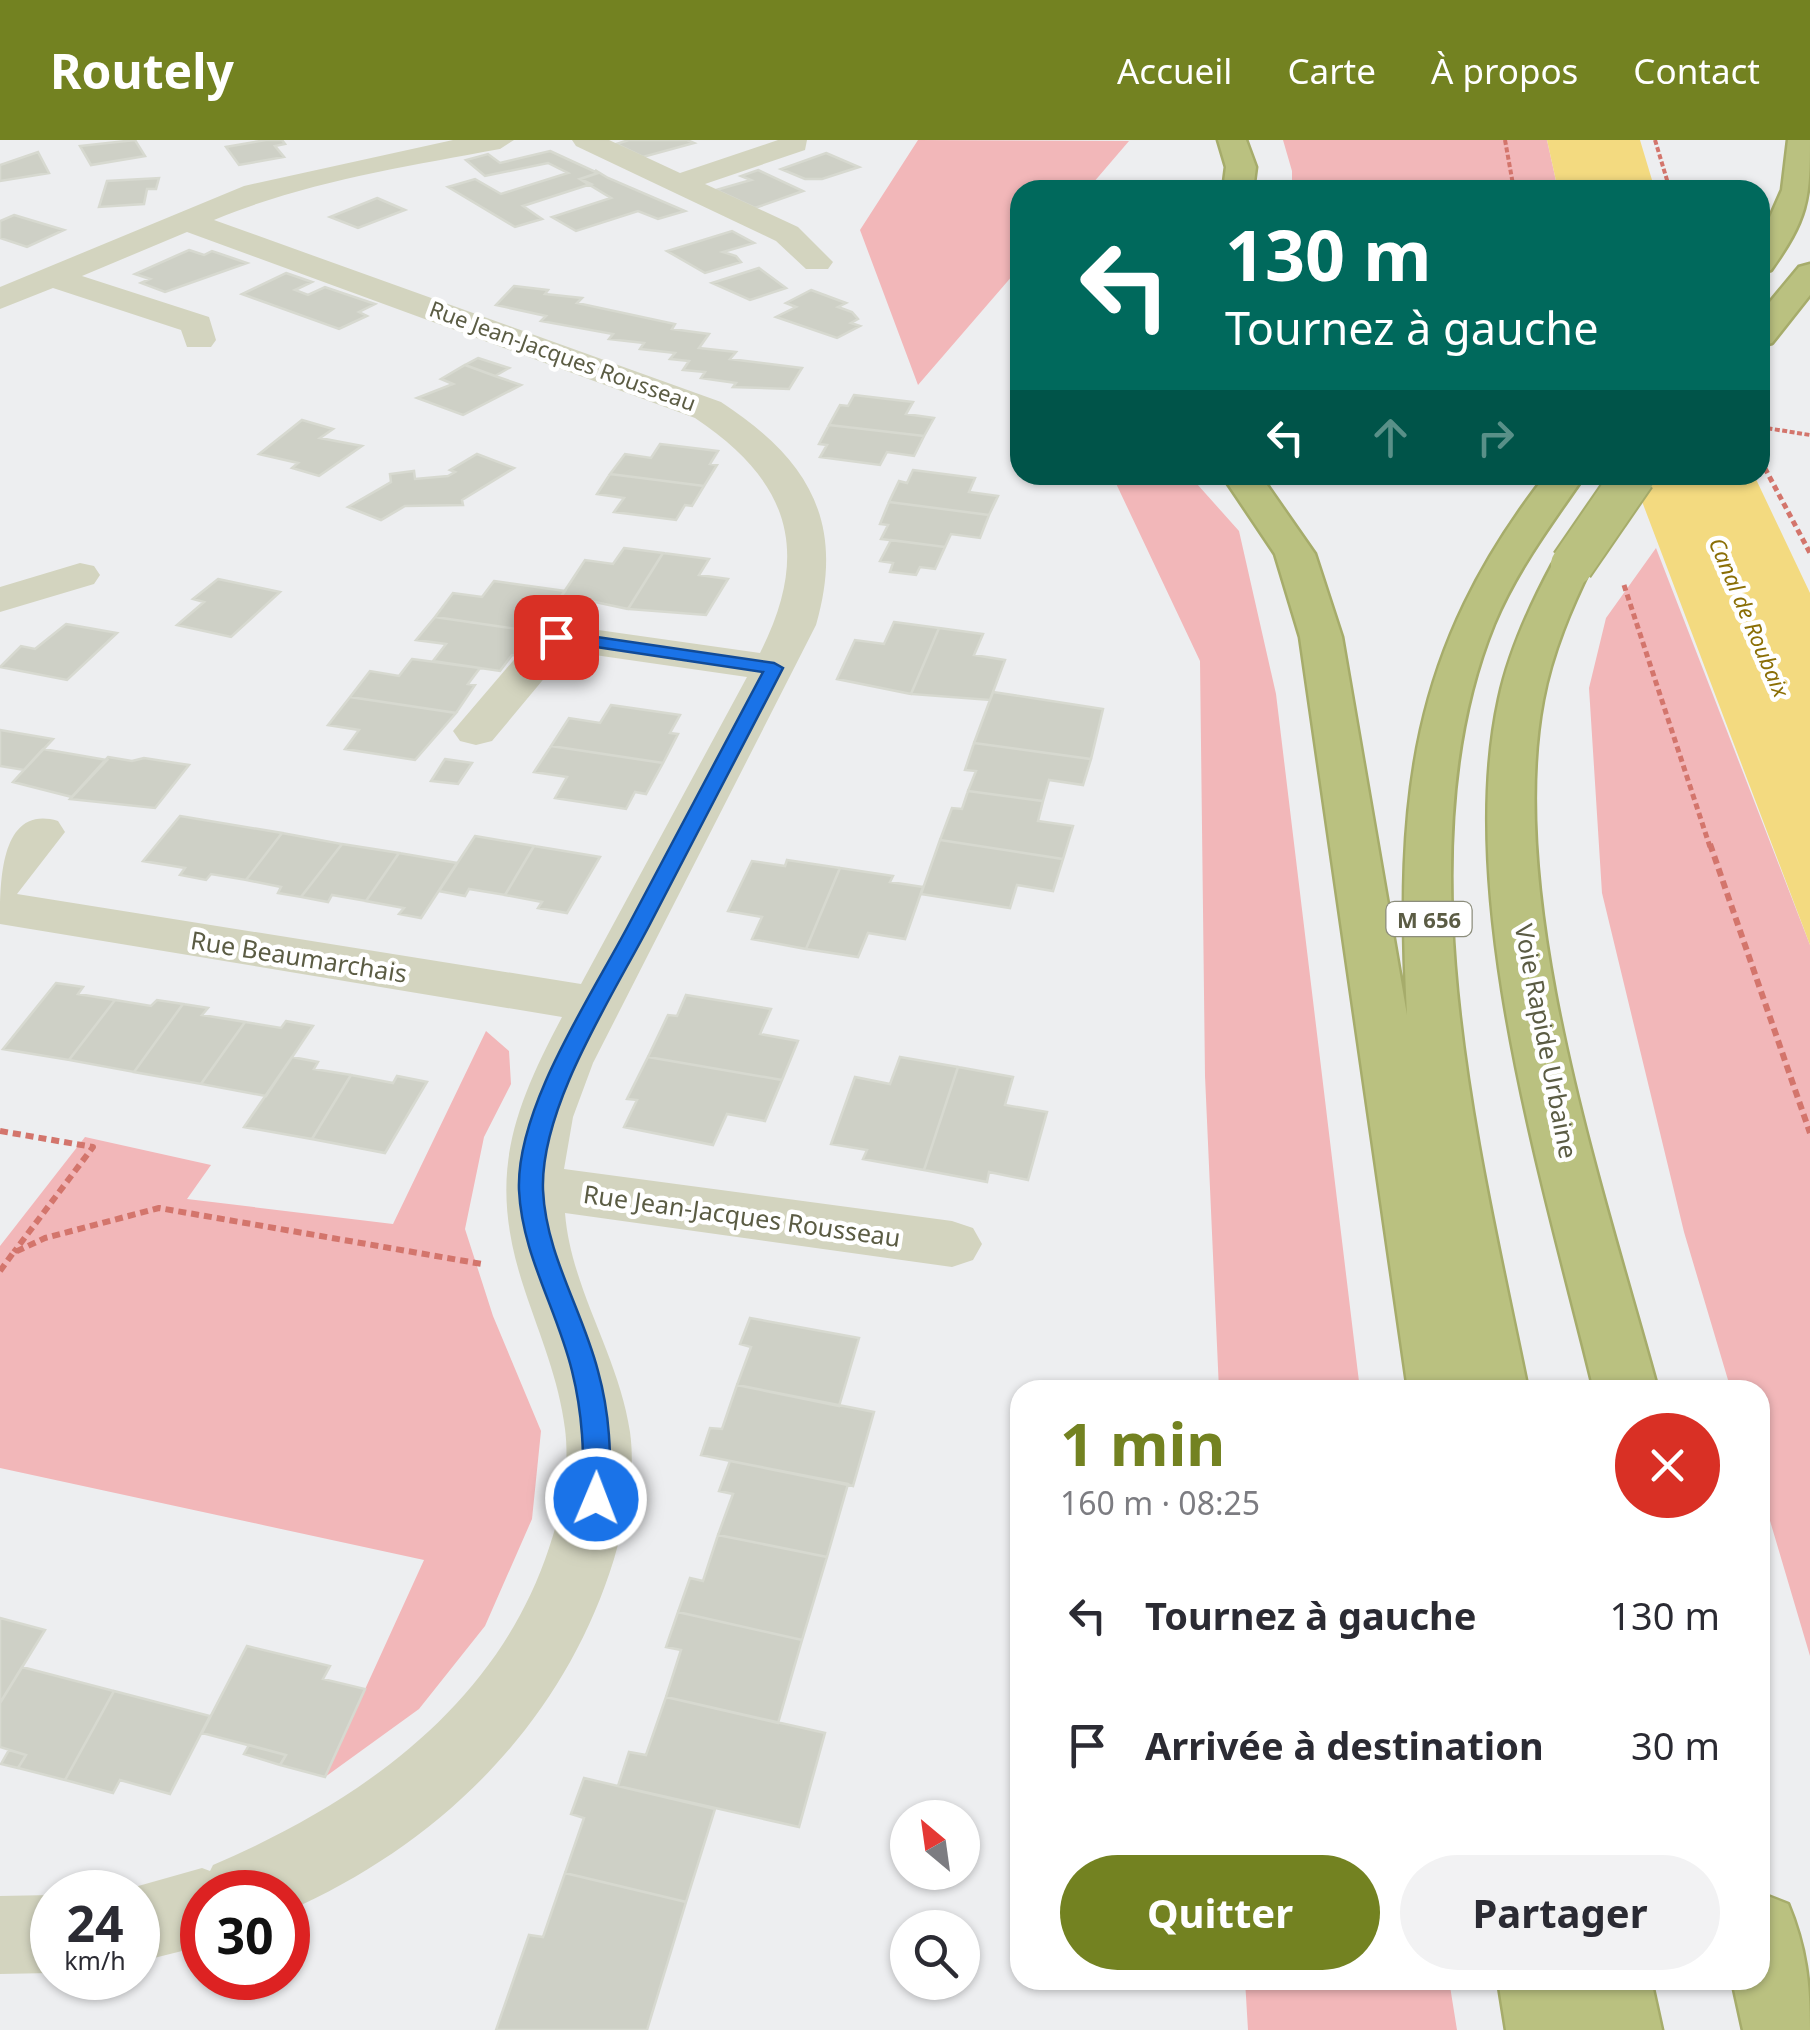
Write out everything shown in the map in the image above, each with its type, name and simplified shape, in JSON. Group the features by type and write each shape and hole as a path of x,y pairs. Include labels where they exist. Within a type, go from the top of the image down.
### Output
{"highway":[{"path":"1232,140 1240,167 1239,180"},
{"path":"1773,226 1802,142"},
{"path":"1770,324 1809,276"},
{"path":"1770,353 1810,316"},
{"path":"1247,485 1295,554 1321,637 1438,1380"},
{"name":"M 656","path":"1494,1380 1440,1055 1430,948 1430,810 1438,752 1464,649 1507,558 1559,485"},
{"name":"Voie Rapide Urbaine","path":"1624,1380 1532,987 1516,854 1517,722 1531,656 1595,566 1630,485"},
{"path":"1770,1973 1784,2030"},
{"path":"1540,1990 1548,2030"},
{"path":"1613,1990 1621,2030"}],"street":[{"path":"340,140 364,165"},
{"path":"0,299 255,192 364,165 500,140"},
{"path":"586,140 788,234 817,262"},
{"path":"679,183 795,144"},
{"name":"Rue Jean-Jacques Rousseau","path":"184,220 708,410 744,433 794,492 810,545 804,603 774,668 550,1100 531,1186 535,1235 585,1368 598,1431 596,1499 582,1562 560,1619 515,1693 420,1786 328,1852 288,1870"},
{"path":"42,281 197,324 200,340"},
{"path":"0,600 80,575"},
{"path":"476,731 556,637 774,668"},
{"path":"0,883 41,832"},
{"name":"Rue Beaumarchais","path":"0,908 597,1005"},
{"name":"Rue Jean-Jacques Rousseau","path":"531,1186 952,1244"},
{"path":"0,1935 30,1934"}],"path":[{"path":"1505,140 1512,180"},
{"path":"1655,140 1667,180"},
{"path":"1770,428 1810,434"},
{"path":"1770,479 1810,553"},
{"path":"1595,566 1645,658 1810,1132"},
{"path":"0,1131 94,1147 0,1271"},
{"path":"13,1254 45,1238 158,1208 547,1275"}],"shaded area":[{"path":"918,140 1129,141 1096,180 1010,180 1010,279 918,385 860,230"},
{"path":"1283,140 1547,140 1556,180 1292,180"},
{"path":"1117,485 1198,485 1239,531 1276,694 1359,1380 1219,1380 1205,1076 1200,661"},
{"path":"1656,548 1810,945 1810,1656 1770,1521 1770,1380 1728,1380 1684,1232 1602,893 1589,688 1606,618"},
{"path":"486,1031 509,1051 511,1084 484,1137 465,1229 493,1316 541,1431 532,1519 485,1626 419,1709 325,1777 424,1560 0,1468 0,1246 85,1137 211,1165 187,1199 393,1224"},
{"path":"1246,1990 1451,1990 1457,2030 1248,2030"}],"water":[{"path":"1547,140 1640,140 1652,180 1556,180"},
{"name":"Canal de Roubaix","path":"1636,485 1759,485 1810,593 1810,945"}],"building":[{"path":"135,140 145,156 91,165 80,146"},
{"path":"282,140 285,144 275,146 284,157 239,165 226,147"},
{"path":"629,140 694,143 643,157 616,144"},
{"path":"550,151 598,173 580,179 591,184 523,206 542,219 515,227 448,187 475,179 501,194 568,173 548,163 485,176 466,160 488,154 500,163"},
{"path":"38,152 49,173 0,181 0,165"},
{"path":"826,153 859,167 822,179 805,179 781,169"},
{"path":"595,170 685,211 658,219 638,211 576,231 552,217 611,198 580,179 598,173"},
{"path":"758,170 803,191 755,208 716,190 751,180 741,176"},
{"path":"159,178 156,189 147,189 144,204 99,207 107,181"},
{"path":"377,198 405,210 358,228 330,217"},
{"path":"14,215 64,230 27,247 0,238 0,221"},
{"path":"732,231 754,243 723,252 741,262 705,273 667,251"},
{"path":"189,250 204,255 212,251 247,263 165,292 141,283 150,279 135,274"},
{"path":"759,268 786,288 750,300 712,283"},
{"path":"286,273 312,282 295,290 308,295 325,287 375,304 359,312 367,316 339,329 242,294"},
{"path":"514,286 582,298 577,303 675,324 672,329 709,334 699,348 736,352 730,359 802,368 789,389 733,387 736,383 701,378 705,372 683,370 689,361 670,359 675,353 640,349 644,343 609,339 613,334 541,321 546,316 496,305"},
{"path":"811,290 846,303 838,307 852,312 858,319 851,323 860,326 837,338 776,317 796,307 786,303"},
{"path":"478,358 509,368 495,376 465,365"},
{"path":"465,365 521,385 463,415 417,398 453,384 441,379"},
{"path":"854,395 913,402 906,414 934,418 924,436 829,425 840,405 848,406"},
{"path":"302,420 333,429 320,438 362,446 319,476 292,468 298,463 259,454"},
{"path":"829,425 924,436 914,456 887,452 880,465 820,457 827,445 819,444"},
{"path":"660,444 718,451 710,464 717,465 704,486 610,474 625,454 651,458"},
{"path":"477,454 514,468 462,500 463,505 405,506 381,520 348,507 391,482 390,474 414,471 415,479 448,476 455,472 450,470"},
{"path":"913,470 975,478 969,492 998,496 989,515 889,502 899,481 907,483"},
{"path":"610,474 704,486 692,506 685,505 676,520 614,512 624,498 597,494"},
{"path":"889,502 989,515 980,538 951,534 945,547 881,539 888,525 880,524"},
{"path":"891,540 945,547 935,569 920,567 916,575 890,572 893,563 880,561"},
{"path":"624,548 663,553 628,609 562,595 585,560 613,564"},
{"path":"663,553 709,559 699,575 728,579 706,615 628,609"},
{"path":"218,579 280,592 231,637 177,625 204,602 193,599"},
{"path":"494,581 565,591 537,632 435,617 453,593 482,597"},
{"path":"435,617 537,632 520,656 512,655 500,671 433,661 446,644 416,640"},
{"path":"894,622 939,628 911,694 837,679 855,640 884,644"},
{"path":"66,624 117,633 67,680 0,667 21,646 35,649"},
{"path":"939,628 983,634 974,655 1005,660 990,700 911,694"},
{"path":"412,659 480,668 468,684 475,685 456,713 350,697 370,671 399,676"},
{"path":"993,692 1103,709 1091,759 974,743"},
{"path":"350,697 456,713 415,760 345,749 359,730 328,725"},
{"path":"611,705 680,715 670,733 678,734 663,763 551,746 569,718 600,723"},
{"path":"0,730 53,739 24,770 0,766"},
{"path":"974,743 1091,759 1083,785 1049,780 1043,801 968,791 976,771 965,770"},
{"path":"551,746 663,763 646,794 635,792 626,809 555,798 567,777 534,772"},
{"path":"43,749 107,760 72,797 13,782"},
{"path":"108,757 189,765 155,808 70,799"},
{"path":"445,759 472,763 458,784 431,781"},
{"path":"968,791 1043,801 1038,821 1073,826 1063,859 940,840 952,808 962,809"},
{"path":"180,816 282,833 246,880 211,874 206,880 180,875 185,868 143,861"},
{"path":"282,833 342,844 301,897 278,893 281,887 246,880"},
{"path":"475,836 534,846 505,895 469,889 465,896 439,891"},
{"path":"940,840 1063,859 1053,891 1017,885 1010,908 921,894"},
{"path":"342,844 399,853 366,901 332,895 328,902 301,897"},
{"path":"534,846 600,857 567,913 538,908 542,902 505,895"},
{"path":"399,853 457,863 421,918 399,914 404,908 366,901"},
{"path":"787,860 840,868 806,949 752,939 762,917 728,911 752,861 785,866"},
{"path":"840,868 893,876 890,882 923,887 905,939 868,933 858,957 806,949"},
{"path":"56,983 83,987 78,994 115,1000 69,1060 3,1049"},
{"path":"686,995 771,1009 760,1034 798,1041 782,1080 648,1057 668,1015 677,1016"},
{"path":"115,1000 151,1006 157,1000 183,1004 134,1072 69,1060"},
{"path":"183,1004 208,1008 202,1015 245,1022 201,1084 134,1072"},
{"path":"286,1021 313,1026 266,1096 201,1084 245,1022 281,1028"},
{"path":"292,1057 318,1062 314,1069 351,1075 312,1139 244,1127"},
{"path":"648,1057 782,1080 765,1121 727,1114 713,1145 624,1127 637,1100 627,1099"},
{"path":"900,1057 958,1067 924,1170 863,1159 867,1150 831,1144 855,1077 890,1084"},
{"path":"958,1067 1013,1077 1005,1105 1047,1112 1028,1180 989,1172 987,1182 924,1170"},
{"path":"351,1075 393,1083 397,1076 427,1082 385,1153 312,1139"},
{"path":"750,1318 859,1338 839,1406 737,1385 751,1347 740,1344"},
{"path":"737,1385 874,1412 853,1486 701,1455 710,1428 722,1429"},
{"path":"730,1461 848,1484 827,1557 718,1535 733,1494 719,1491"},
{"path":"718,1535 827,1557 802,1640 678,1612 690,1578 703,1581"},
{"path":"678,1612 802,1640 778,1723 666,1697 681,1650 666,1647"},
{"path":"0,1618 45,1630 0,1703"},
{"path":"247,1646 330,1666 323,1679 365,1689 325,1777 280,1765 286,1755 202,1733"},
{"path":"22,1667 114,1691 65,1780 18,1768 26,1755 0,1747 0,1703"},
{"path":"114,1691 210,1716 170,1794 120,1780 113,1793 65,1780"},
{"path":"666,1697 825,1733 799,1827 618,1786 629,1752 646,1755"},
{"path":"249,1745 286,1755 280,1765 244,1754"},
{"path":"9,1750 26,1755 18,1768 1,1764"},
{"path":"584,1778 715,1809 686,1902 565,1873 584,1818 571,1814"},
{"path":"565,1873 686,1902 647,2030 496,2030 529,1935 543,1937"}],"route":[{"path":"556,637 774,668 597,1005 550,1100 539,1141 531,1186 535,1235 585,1368 598,1431 596,1499"}]}
